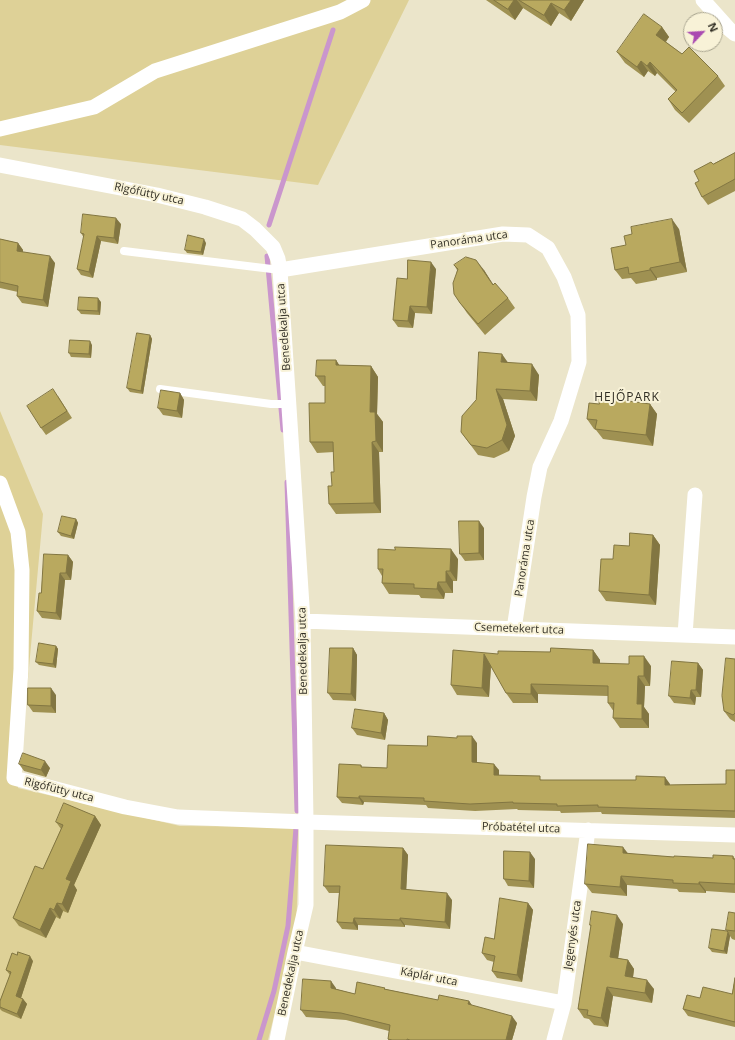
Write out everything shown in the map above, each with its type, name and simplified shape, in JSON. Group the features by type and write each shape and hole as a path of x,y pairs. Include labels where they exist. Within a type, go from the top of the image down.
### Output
{"street":[{"path":"0,129 94,107 155,71 340,12 363,0"},
{"path":"703,0 735,34"},
{"name":"Rigófütty utca","path":"0,165 157,195 205,206 242,219 255,229 273,247 279,264"},
{"name":"Panoráma utca","path":"279,264 503,234 528,235 548,248 564,277 578,315 579,362 561,421 540,467 514,629"},
{"name":"Benedekalja utca","path":"277,1040 306,905 303,621 279,264"},
{"name":"Rigófütty utca","path":"0,483 18,532 22,570 21,670 14,778 125,807 178,816 306,822"},
{"path":"685,635 695,495"},
{"name":"Csemetekert utca","path":"303,621 735,637"},
{"name":"Próbatétel utca","path":"306,822 735,835"},
{"name":"Jegenyés utca","path":"554,1040 564,1003 588,830"},
{"name":"Káplár utca","path":"295,952 564,1003"}],"lane":[{"path":"124,251 262,268 279,264"},
{"path":"160,389 271,404 289,404"}],"shaded area":[{"path":"0,0 409,0 318,185 0,145"},
{"path":"0,411 43,514 18,788 180,826 300,827 296,928 268,1040 0,1040"}],"building":[{"path":"494,0 514,0 508,9"},
{"path":"519,0 571,0 564,10 551,3 544,15"},
{"path":"644,14 662,27 656,35 682,54 684,52 694,52 718,76 682,113 668,99 677,90 650,62 647,66 641,61 637,67 617,52"},
{"path":"735,153 735,179 702,197 695,183 699,181 694,171 711,162 713,164"},
{"path":"83,214 116,218 114,238 97,236 89,272 77,269 84,234 81,233"},
{"path":"672,219 680,262 629,274 628,267 615,270 611,248 626,245 624,236 632,234 631,227"},
{"path":"188,235 204,239 201,252 185,250"},
{"path":"0,239 18,243 17,251 50,256 43,300 17,296 18,286 0,282"},
{"path":"466,257 476,260 493,285 495,283 508,298 478,324 454,294 453,283 458,269 454,265"},
{"path":"408,260 431,262 427,307 410,306 408,321 393,320 397,278 407,279"},
{"path":"79,297 98,298 98,311 78,310"},
{"path":"137,333 150,335 141,391 127,388"},
{"path":"70,340 90,341 89,354 69,353"},
{"path":"479,352 502,354 501,362 532,364 530,391 496,389 507,425 502,440 487,448 471,445 461,432 462,416 476,400"},
{"path":"317,360 336,360 336,365 371,366 370,412 375,412 376,441 372,442 374,503 329,504 328,486 332,486 331,472 334,472 333,442 310,442 309,403 325,403 325,376 316,376"},
{"path":"53,389 67,411 41,428 27,406"},
{"path":"161,390 180,393 177,411 158,408"},
{"path":"599,397 650,404 646,435 595,429 597,420 587,419 589,403 599,404"},
{"path":"62,516 76,519 71,536 58,532"},
{"path":"459,521 479,521 479,553 460,554"},
{"path":"630,533 653,535 649,595 599,591 601,559 613,559 614,545 629,546"},
{"path":"395,547 451,549 450,571 446,571 446,582 438,582 437,589 414,588 414,584 382,583 383,569 378,569 378,549 395,550"},
{"path":"44,554 68,555 66,573 60,573 56,613 37,611 39,593 41,593"},
{"path":"39,643 56,646 53,664 36,662"},
{"path":"330,648 353,648 351,694 328,693"},
{"path":"551,648 593,650 593,663 629,664 629,656 644,656 644,676 638,676 637,704 642,704 642,719 613,718 614,703 608,703 608,686 531,684 531,694 506,693 484,654 482,688 451,685 453,650 498,654 498,651 550,652"},
{"path":"726,658 735,659 735,713 733,715 724,711 722,696"},
{"path":"672,661 698,663 696,690 691,690 690,698 669,696"},
{"path":"28,688 51,688 51,706 28,705"},
{"path":"355,709 384,713 381,733 352,728"},
{"path":"428,736 457,738 457,736 472,736 472,762 494,764 494,775 540,776 540,780 636,780 636,776 665,777 665,785 726,784 726,770 735,770 735,811 598,807 598,805 557,806 557,804 513,802 470,804 424,801 424,798 359,796 359,798 337,797 339,764 387,768 388,745 427,746"},
{"path":"23,753 45,761 41,770 19,764"},
{"path":"64,803 95,816 66,879 71,881 62,904 57,903 54,910 50,908 40,930 13,918 35,866 43,869 63,825 56,822"},
{"path":"588,844 623,847 623,853 674,857 713,858 713,855 733,856 733,859 735,859 735,884 699,882 699,884 673,883 673,880 621,876 620,887 585,884"},
{"path":"326,845 403,848 401,889 447,893 445,922 400,918 400,920 354,918 353,923 337,922 340,886 324,886"},
{"path":"504,851 530,852 529,881 504,879"},
{"path":"500,898 528,903 517,975 492,971 495,956 482,953 485,937 494,939"},
{"path":"592,911 617,915 610,957 628,960 625,976 647,980 645,993 607,987 601,1018 587,1015 588,1010 578,1009"},
{"path":"729,912 735,913 735,931 726,930"},
{"path":"712,929 728,932 724,951 709,948"},
{"path":"18,952 30,956 16,996 23,999 17,1014 0,1007 0,1001 11,972 6,970 12,953 17,955"},
{"path":"735,978 735,1022 683,1009 687,995 700,998 703,987 732,994"},
{"path":"303,979 331,981 331,988 355,994 357,982 438,1000 439,995 469,1001 468,1004 512,1016 506,1040 392,1040 388,1039 390,1025 341,1013 301,1010"}],"waterway":[{"path":"269,225 333,30"},
{"path":"267,256 283,430"},
{"path":"287,482 297,811"},
{"path":"259,1040 274,991 288,926 296,828"}],"district":[{"name":"HEJŐPARK","path":"627,398"}]}
